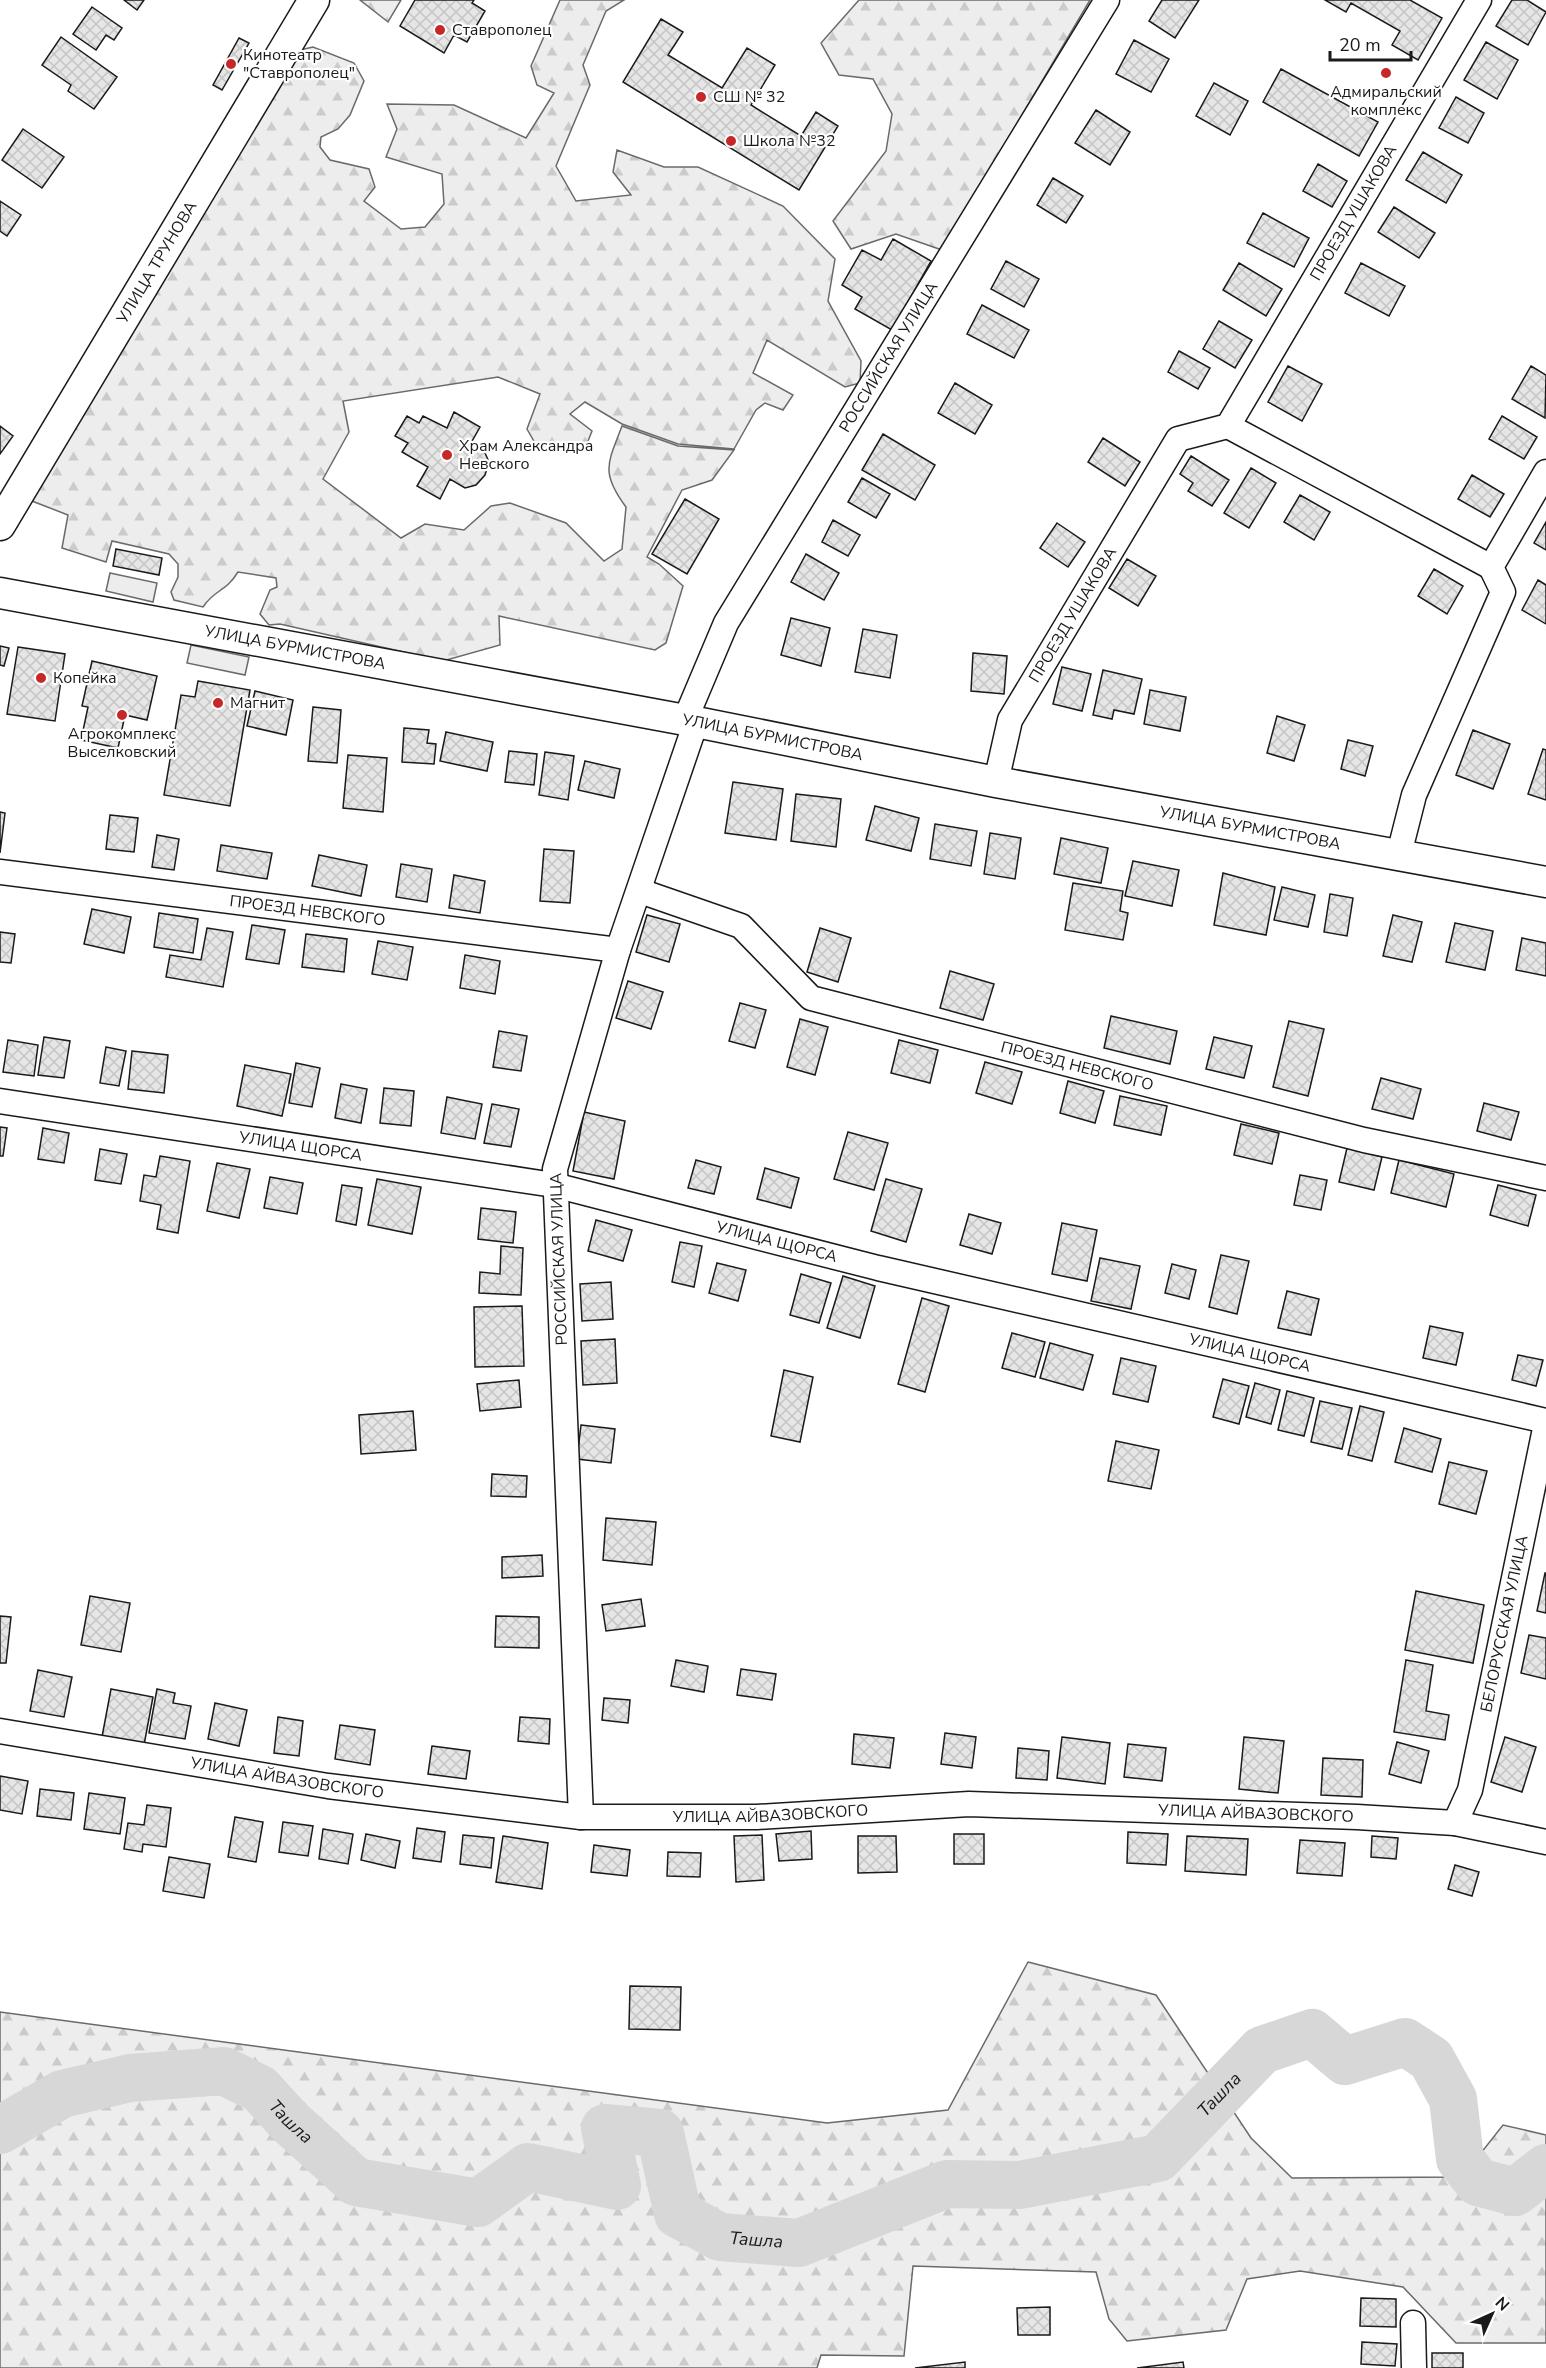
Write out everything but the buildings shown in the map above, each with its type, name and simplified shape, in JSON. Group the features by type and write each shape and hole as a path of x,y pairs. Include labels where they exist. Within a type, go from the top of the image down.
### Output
{"street":[{"name":"УЛИЦА ТРУНОВА","path":"0,525 314,0"},
{"name":"РОССИЙСКАЯ УЛИЦА","path":"581,1817 554,1185 555,1169 618,950 640,891 690,721 726,623 1107,0"},
{"name":"ПРОЕЗД УШАКОВА","path":"996,782 1010,720 1178,439 1228,426 1479,0"},
{"path":"1228,426 1491,567 1503,592 1414,795 1399,854"},
{"path":"1491,567 1546,472"},
{"name":"УЛИЦА БУРМИСТРОВА","path":"0,593 690,721 996,782 1546,882"},
{"name":"ПРОЕЗД НЕВСКОГО","path":"0,872 618,950"},
{"name":"ПРОЕЗД НЕВСКОГО","path":"640,891 741,926 812,998 1364,1140 1546,1178"},
{"name":"УЛИЦА ЩОРСА","path":"0,1101 554,1185 878,1268 1546,1423"},
{"name":"БЕЛОРУССКАЯ УЛИЦА","path":"1455,1823 1470,1790 1546,1423"},
{"name":"УЛИЦА АЙВАЗОВСКОГО","path":"0,1731 328,1786 581,1817 757,1816 969,1804 1357,1817 1455,1823 1546,1842"},
{"path":"1413,2323 1414,2368"}],"shaded area":[{"path":"110,573 157,583 153,602 106,591"},
{"path":"191,645 249,657 245,675 187,663"}],"green space":[{"path":"360,0 401,0 388,22"},
{"path":"560,0 624,0 606,11 583,65 590,85 556,166 576,201 631,195 613,172 617,150 664,167 698,167 783,206 835,259 828,301 861,361 860,383 845,387 767,340 753,373 793,395 783,410 765,403 756,410 734,449 678,444 622,424 585,402 570,414 592,431 584,451 539,450 527,429 540,394 498,377 343,401 349,432 323,479 401,538 425,524 464,530 491,506 510,503 566,523 604,561 622,549 626,507 612,485 609,467 622,426 678,446 734,450 712,480 682,490 647,557 659,564 683,586 666,643 655,650 499,616 500,645 443,661 280,624 269,625 260,614 270,590 277,587 276,578 238,572 229,584 212,596 203,607 174,600 171,592 178,577 178,564 169,554 112,541 106,562 62,548 68,515 32,501 300,50 313,47 354,63 364,81 350,115 338,129 321,137 320,147 330,160 369,169 375,187 364,201 401,229 425,227 444,204 442,174 386,157 397,129 387,104 454,105 526,138 554,93 537,85 531,66"},
{"path":"859,0 1090,0 942,250 896,234 851,249 833,221 886,151 892,114 873,79 839,75 821,43"},
{"path":"1028,1962 1156,1995 1251,2138 1292,2178 1462,2177 1503,2125 1546,2135 1546,2343 1456,2343 1403,2287 1300,2271 1247,2279 1226,2330 1127,2341 1109,2319 1096,2272 913,2266 904,2356 821,2355 817,2368 0,2368 0,2012 827,2123 948,2110"}],"waterway":[{"name":"Ташла","path":"0,2130 62,2094 130,2078 224,2071 260,2089 289,2121 356,2182 478,2203 528,2167 617,2186 605,2128 660,2133 678,2214 720,2237 799,2243 947,2184 1020,2185 1158,2158 1262,2050 1312,2033 1345,2061 1405,2042 1431,2059 1453,2099 1460,2159 1478,2182 1515,2192 1546,2168"}],"place":[{"name":"Ставрополец","path":"440,30"},
{"name":"Кинотеатр \"Ставрополец\"","path":"231,64"},
{"name":"Адмиральский комплекс","path":"1386,73"},
{"name":"СШ № 32","path":"701,97"},
{"name":"Школа №32","path":"731,141"},
{"name":"Храм Александра Невского","path":"447,455"},
{"name":"Копейка","path":"41,678"},
{"name":"Магнит","path":"218,703"},
{"name":"Агрокомплекс Выселковский","path":"122,715"}]}
